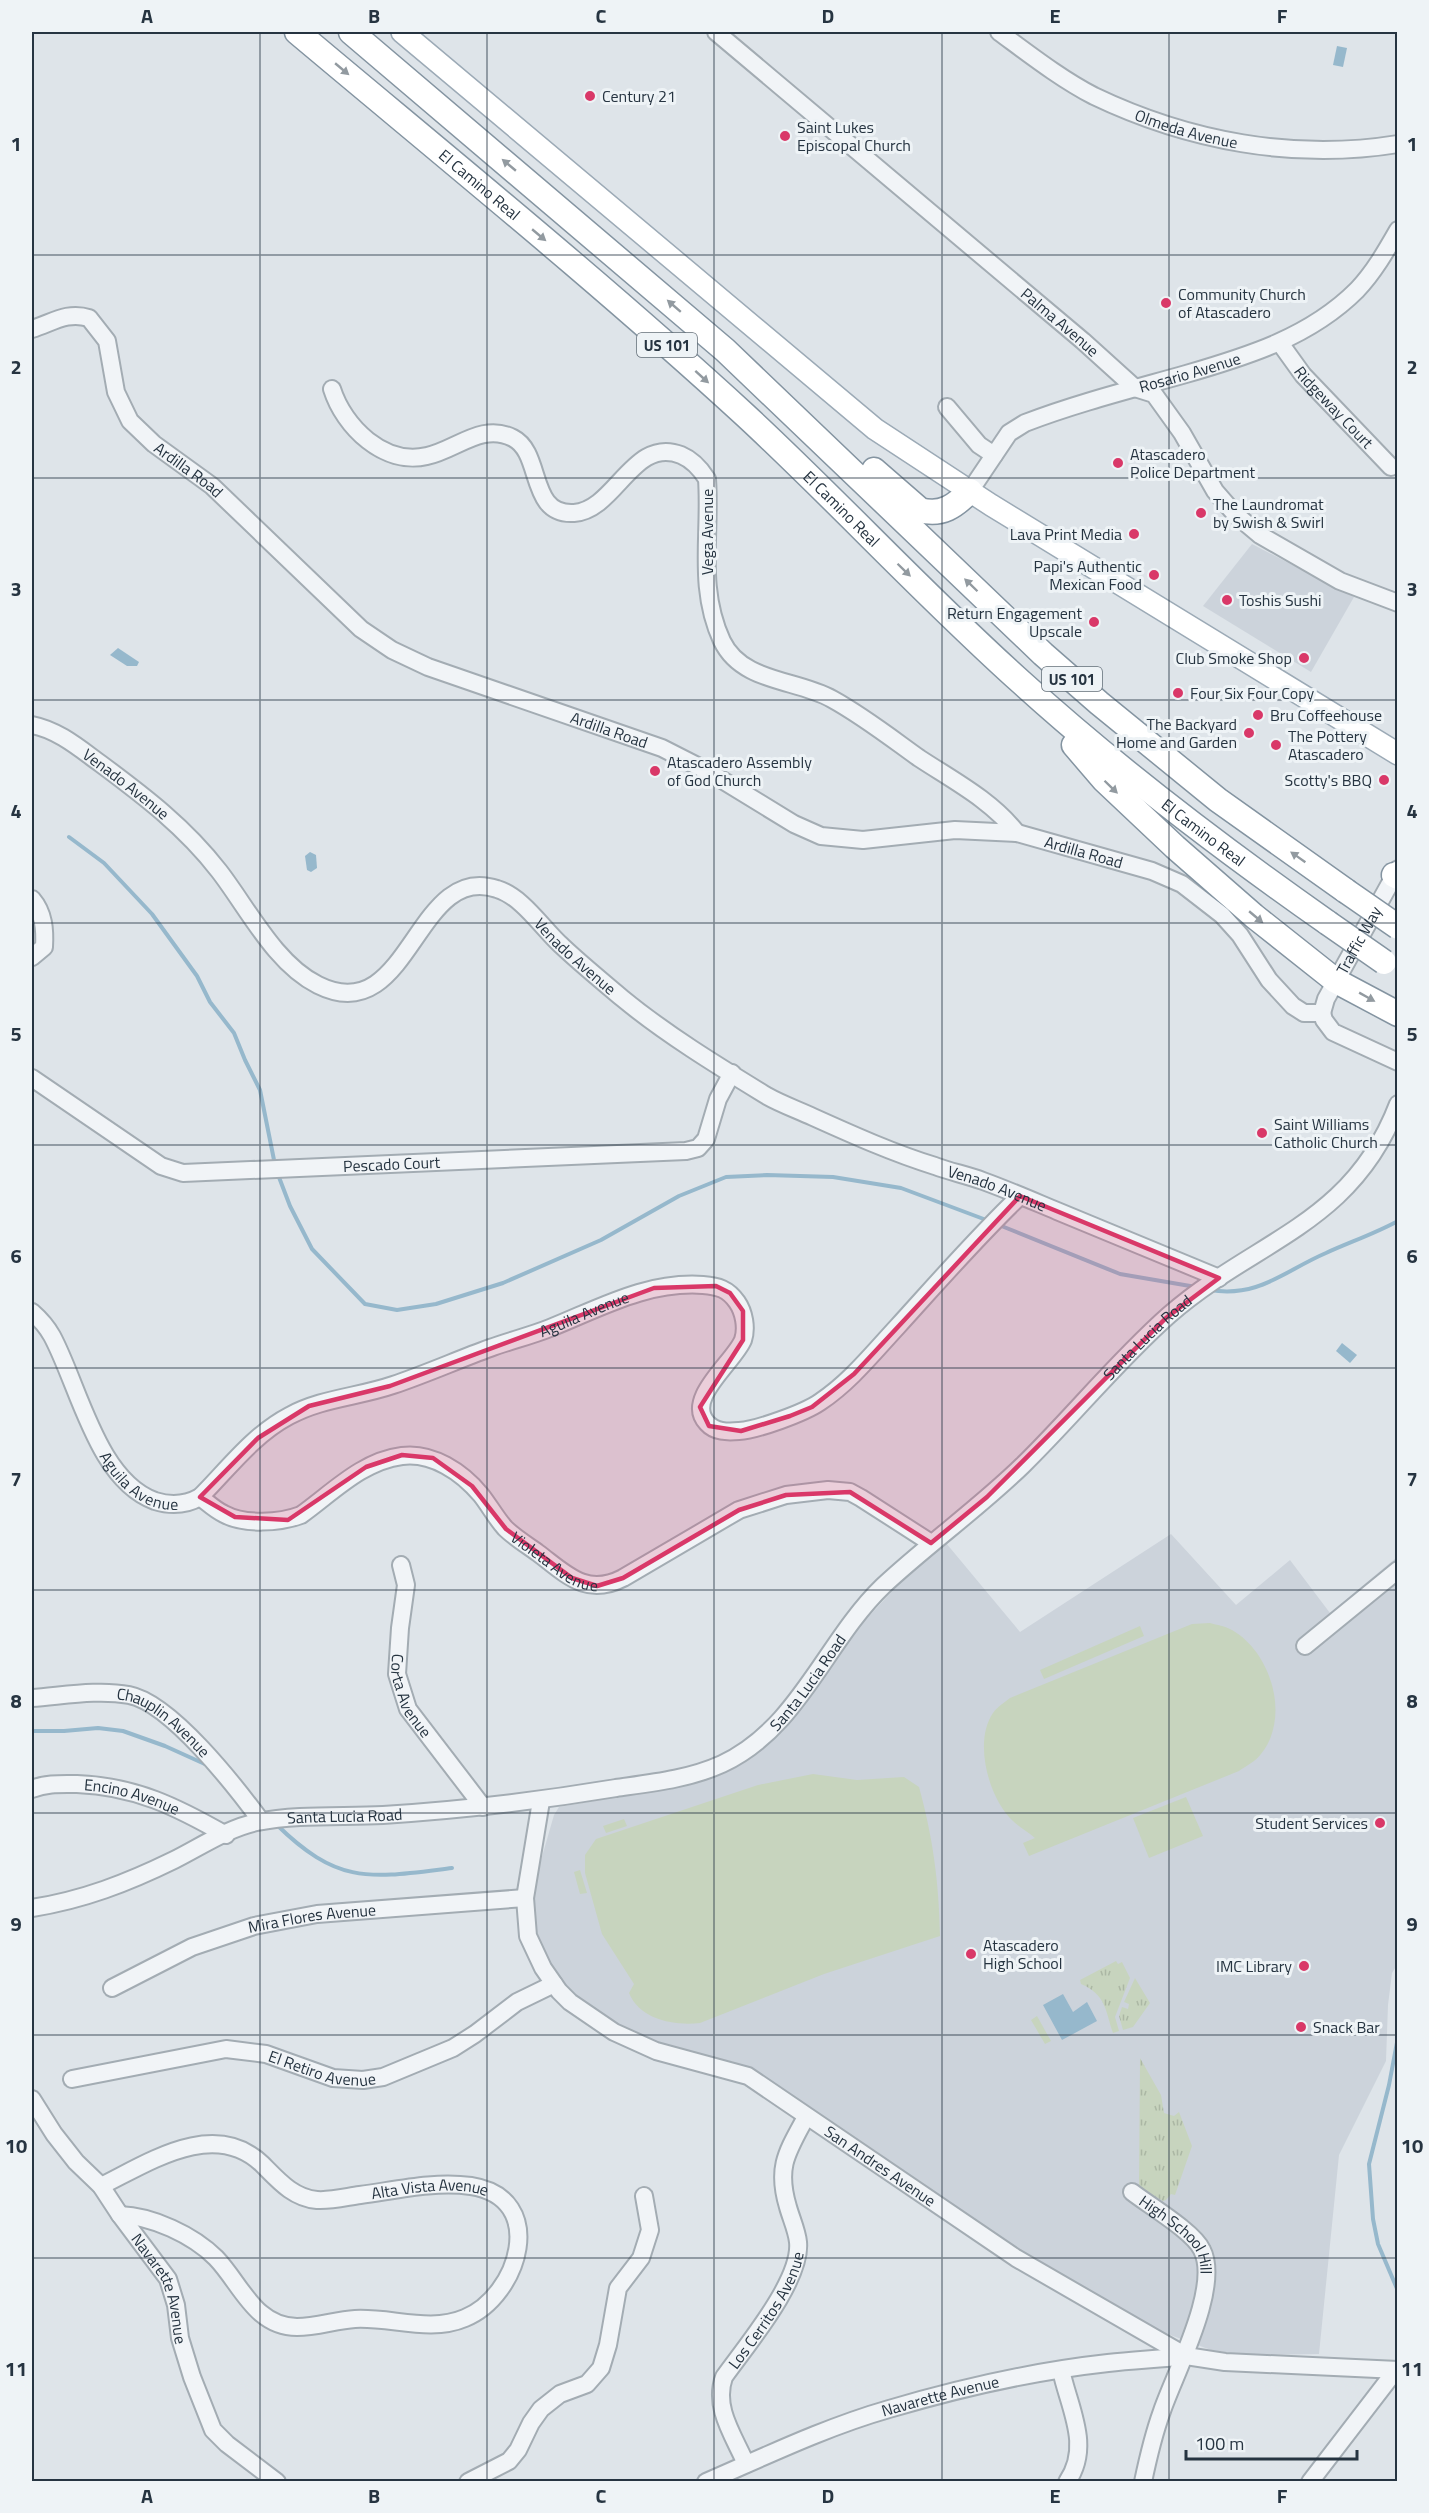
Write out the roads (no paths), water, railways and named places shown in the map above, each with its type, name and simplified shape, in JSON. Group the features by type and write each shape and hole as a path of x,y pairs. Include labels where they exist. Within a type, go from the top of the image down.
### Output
{"highway":[{"name":"El Camino Real","path":"297,32 700,374 1018,679 1104,754 1180,816 1391,966"},
{"name":"US 101","path":"351,32 725,350 989,603 1099,704 1218,800 1398,927"},
{"path":"821,440 856,455 920,510 938,512 946,510 970,491"},
{"path":"1018,679 1104,780 1214,882 1336,981 1398,1014"}],"main road":[{"path":"402,32 854,413 903,449 1398,754"}],"street":[{"name":"Palma Avenue","path":"716,32 1135,388 1154,394 1182,433 1215,491 1235,514 1260,535 1340,581 1398,603"},
{"name":"Olmeda Avenue","path":"999,32 1093,95 1136,113 1215,139 1304,151 1349,150 1398,144"},
{"name":"Rosario Avenue","path":"970,491 1009,433 1025,423 1135,388 1231,361 1281,343 1319,321 1356,291 1378,265 1398,230"},
{"name":"Ardilla Road","path":"32,329 71,315 89,318 107,341 116,392 130,422 154,444 212,486 361,628 400,654 428,667 662,748 709,772 794,824 821,836 863,840 955,830 1017,833 1137,865 1182,884 1222,915 1239,935 1269,980 1293,1006 1305,1013 1322,1013"},
{"name":"Ridgeway Court","path":"1281,343 1303,375 1391,467"},
{"name":"Vega Avenue","path":"332,389 343,416 352,427 375,445 398,456 428,456 462,441 492,433 516,439 523,446 545,499 552,507 573,513 595,505 646,458 657,454 676,453 689,459 702,470 706,479 705,551 708,592 722,641 735,659 754,672 810,689 834,700 978,795 1006,819 1017,833"},
{"path":"947,407 979,445 994,455"},
{"name":"Venado Avenue","path":"32,725 47,729 75,746 178,824 221,874 270,943 288,962 321,987 347,992 377,984 408,953 431,915 449,896 473,886 486,886 503,891 514,898 560,944 626,1001 696,1052 770,1098 854,1136 932,1166 984,1181 1219,1278"},
{"name":"Traffic Way","path":"1322,1013 1326,999 1396,873"},
{"path":"32,899 45,929 44,947 32,957"},
{"path":"1322,1013 1333,1032 1398,1062"},
{"name":"Pescado Court","path":"32,1078 161,1166 183,1173 686,1151 698,1148 706,1139 718,1099 732,1073"},
{"name":"Santa Lucia Road","path":"32,1908 65,1903 130,1882 242,1827 261,1821 483,1807 541,1801 691,1775 722,1764 750,1747 787,1713 870,1599 1023,1464 1166,1318 1219,1278 1307,1222 1342,1192 1379,1145 1398,1104"},
{"name":"Aguila Avenue","path":"32,1312 42,1321 51,1335 81,1406 113,1467 122,1479 142,1496 162,1503 190,1503 200,1497 258,1438 278,1422 309,1406 390,1386 492,1347 546,1330 637,1292 654,1288 686,1284 716,1286 730,1293 742,1311 745,1329 742,1340 705,1394 700,1407 702,1417 709,1426 718,1431 741,1431 790,1416 818,1403 854,1374 991,1223 1020,1196"},
{"name":"Violeta Avenue","path":"200,1497 225,1515 288,1520 301,1515 366,1467 402,1455 433,1458 460,1475 472,1486 506,1529 572,1578 597,1586 616,1581 739,1510 786,1495 828,1490 850,1492 931,1543"},
{"name":"Corta Avenue","path":"401,1565 406,1586 397,1674 408,1708 483,1807"},
{"path":"1305,1646 1398,1570"},
{"name":"Chauplin Avenue","path":"32,1698 115,1693 131,1695 147,1702 163,1713 199,1746 232,1780 261,1821"},
{"name":"Encino Avenue","path":"32,1789 44,1784 123,1788 178,1808 226,1835"},
{"name":"San Andres Avenue","path":"541,1801 525,1898 528,1936 543,1968 570,2002 614,2032 656,2052 748,2076 1016,2258 1186,2356 1225,2362 1397,2370"},
{"name":"Mira Flores Avenue","path":"112,1988 209,1940 262,1924 317,1914 525,1898"},
{"name":"El Retiro Avenue","path":"72,2079 226,2049 266,2054 333,2078 363,2080 383,2077 453,2048 476,2034 517,2002 554,1984"},
{"name":"Navarette Avenue","path":"32,2099 60,2142 101,2186 162,2270 172,2289 180,2338 201,2404 213,2430 226,2444 277,2481"},
{"name":"Los Cerritos Avenue","path":"746,2464 721,2409 720,2387 724,2377 786,2289 798,2243 782,2189 781,2176 788,2149 806,2117"},
{"name":"Alta Vista Avenue","path":"101,2186 175,2150 191,2146 224,2145 248,2154 292,2192 317,2200 436,2184 482,2189 495,2195 510,2209 516,2217 520,2236 512,2267 498,2294 466,2318 424,2325 355,2319 295,2327 281,2325 261,2313 242,2293 219,2261 199,2244 136,2216 120,2215"},
{"name":"High School Hill","path":"1132,2193 1171,2222 1183,2228 1195,2239 1205,2256 1207,2273 1186,2356 1161,2412 1143,2481"},
{"path":"468,2481 509,2461 518,2450 531,2423 541,2409 560,2394 586,2384 601,2368 608,2345 618,2288 641,2258 650,2230 644,2196"},
{"name":"Navarette Avenue","path":"706,2481 887,2409 971,2388 1061,2370 1186,2356"},
{"path":"1061,2370 1079,2441 1078,2461 1066,2481"},
{"path":"1310,2481 1397,2370"}],"water":[{"path":"1337,46 1347,48 1343,67 1333,65"},
{"path":"118,648 139,662 137,666 127,666 110,655"},
{"path":"310,852 316,855 317,868 311,872 307,870 305,856"},
{"path":"1342,1343 1357,1355 1350,1363 1336,1351"},
{"path":"1063,1994 1073,2012 1087,2002 1097,2021 1062,2040 1043,2005"}],"waterway":[{"path":"69,837 104,863 152,914 197,976 210,1002 234,1033 260,1090 275,1165"},
{"path":"277,1172 290,1206 312,1249 365,1304 397,1310 436,1304 503,1283 601,1240 679,1196 726,1177 767,1175 833,1177 901,1188 989,1221"},
{"path":"1210,1290 1243,1290 1257,1287 1398,1221"},
{"path":"999,1225 1120,1274 1196,1287"},
{"path":"32,1731 98,1728 123,1731 165,1746 207,1765"},
{"path":"276,1824 298,1844 319,1858 338,1868 357,1873 399,1874 452,1868"},
{"path":"1398,2037 1389,2085 1369,2164 1373,2219 1378,2244 1398,2291"}],"place":[{"name":"Century 21","path":"590,96"},
{"name":"Saint Lukes Episcopal Church","path":"785,136"},
{"name":"Community Church of Atascadero","path":"1166,303"},
{"name":"Atascadero Police Department","path":"1118,463"},
{"name":"The Laundromat by Swish & Swirl","path":"1201,513"},
{"name":"Lava Print Media","path":"1134,534"},
{"name":"Papi's Authentic Mexican Food","path":"1154,575"},
{"name":"Toshis Sushi","path":"1227,600"},
{"name":"Return Engagement Upscale","path":"1094,622"},
{"name":"Club Smoke Shop","path":"1304,658"},
{"name":"Four Six Four Copy","path":"1178,693"},
{"name":"Bru Coffeehouse","path":"1258,715"},
{"name":"The Backyard Home and Garden","path":"1249,733"},
{"name":"The Pottery Atascadero","path":"1276,745"},
{"name":"Atascadero Assembly of God Church","path":"655,771"},
{"name":"Scotty's BBQ","path":"1384,780"},
{"name":"Saint Williams Catholic Church","path":"1262,1133"},
{"name":"Student Services","path":"1380,1823"},
{"name":"Atascadero High School","path":"971,1954"},
{"name":"IMC Library","path":"1304,1966"},
{"name":"Snack Bar","path":"1301,2027"}]}
